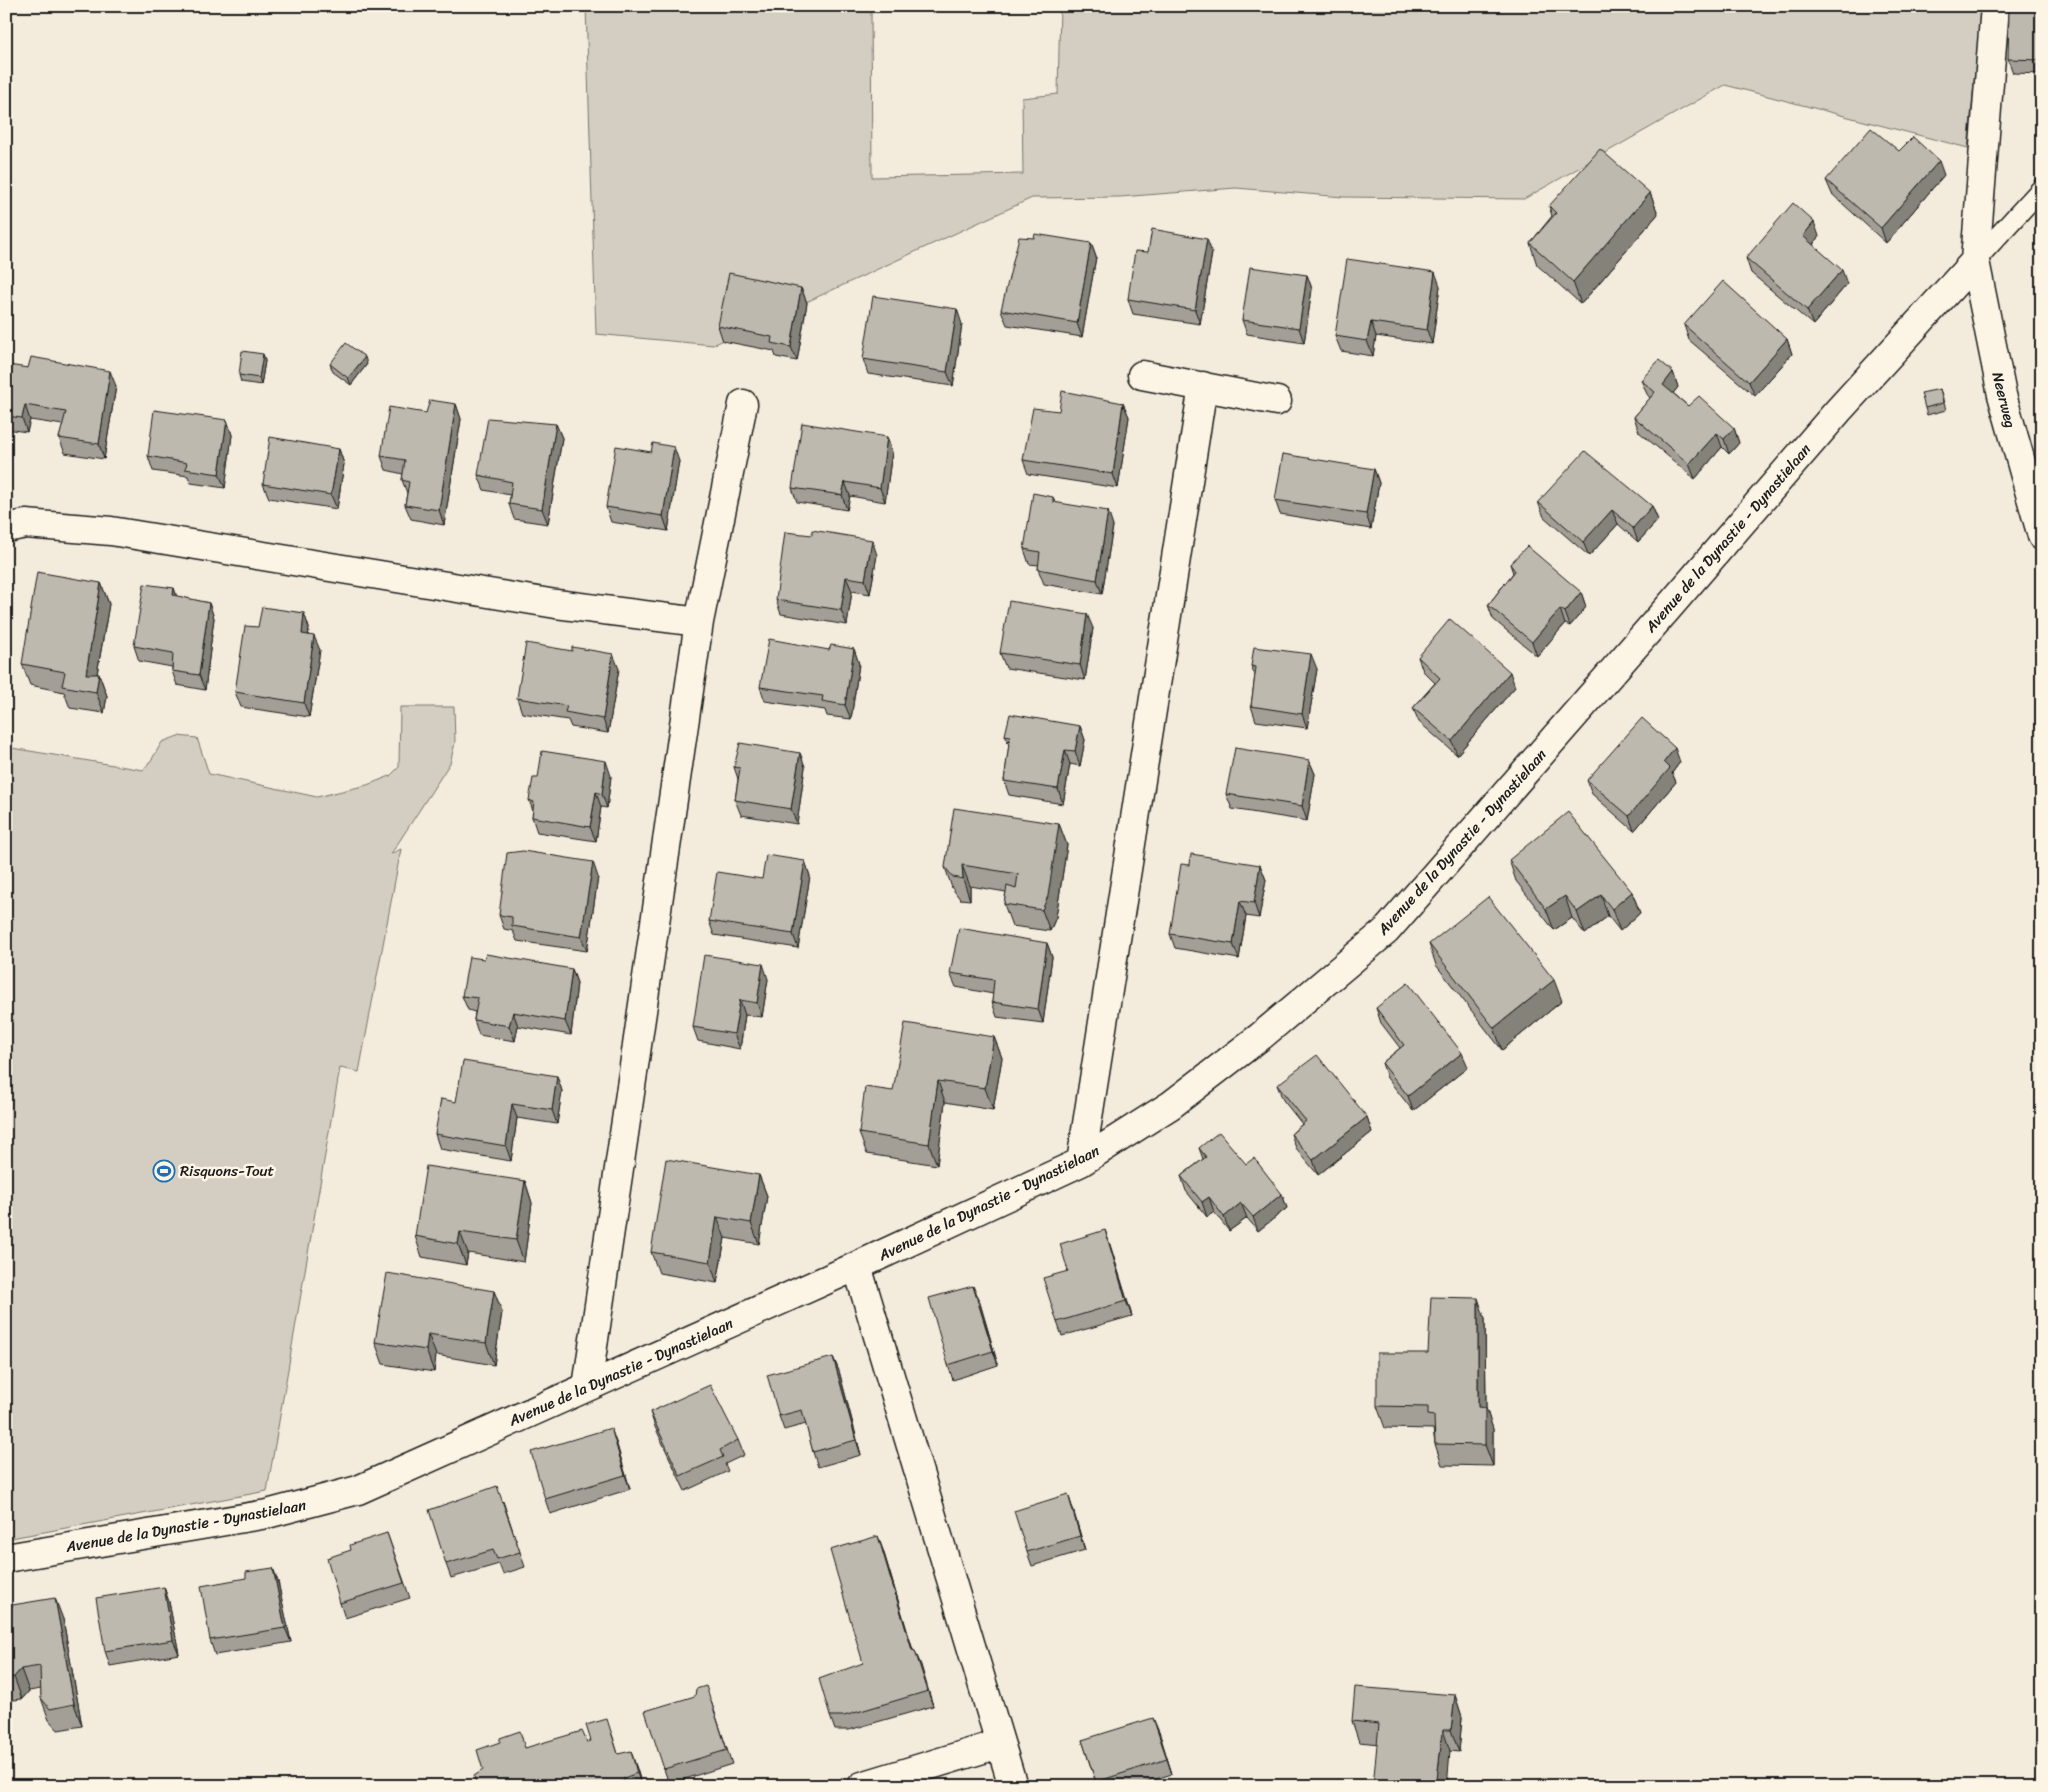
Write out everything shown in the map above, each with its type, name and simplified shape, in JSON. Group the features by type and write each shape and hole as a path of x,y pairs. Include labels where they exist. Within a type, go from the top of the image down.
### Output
{"street":[{"name":"Neerweg","path":"1995,6 1975,261 2002,395 2042,536"},
{"name":"Avenue de la Dynastie - Dynastielaan","path":"6,1558 267,1514 358,1490 857,1266 1081,1162 1171,1105 1261,1036 1386,931 1838,411 1975,261"},
{"path":"1142,375 1277,401"},
{"path":"1081,1162 1203,386"},
{"path":"587,1387 699,622 742,404"},
{"path":"6,528 26,524 111,531 556,604 699,622"},
{"path":"857,1266 1013,1786"},
{"path":"862,1786 999,1744"}],"lane":[{"path":"1975,261 2042,188"}],"shaded area":[{"path":"586,6 871,6 872,177 1023,174 1022,98 1058,94 1060,6 1981,6 1968,148 1725,85 1524,199 1343,197 1236,188 1120,197 1032,198 713,345 596,334"},
{"name":"Risquons-Tout","path":"400,707 454,707 455,743 450,763 391,854 401,849 359,1072 340,1068 267,1491 6,1539 6,747 143,770 162,742 178,736 197,738 209,774 317,797 367,785 390,776 399,767"}],"building":[{"path":"2019,6 2042,6 2042,60 2008,59 2009,10 2019,10"},
{"path":"1871,128 1899,151 1913,137 1939,161 1881,228 1826,180"},
{"path":"1600,149 1650,193 1573,282 1530,243 1556,213 1549,206"},
{"path":"1793,203 1814,222 1803,236 1842,270 1807,310 1746,258"},
{"path":"1152,229 1207,239 1195,310 1128,299 1135,251 1148,252"},
{"path":"1035,234 1091,243 1077,323 1001,310 1019,237 1034,238"},
{"path":"1347,259 1435,272 1427,330 1371,322 1367,341 1335,336"},
{"path":"1250,267 1307,275 1299,328 1242,320"},
{"path":"729,273 801,288 791,347 771,343 772,337 718,326"},
{"path":"1723,281 1787,339 1749,382 1684,325"},
{"path":"873,296 957,309 947,372 863,359"},
{"path":"346,343 365,357 348,378 330,364"},
{"path":"242,351 263,354 259,378 239,375"},
{"path":"31,357 110,371 99,444 59,438 66,412 25,405 22,418 6,416 6,376 8,365 28,368"},
{"path":"1659,360 1673,372 1663,385 1688,406 1699,396 1734,428 1724,439 1717,433 1689,464 1634,417 1655,392 1641,380"},
{"path":"1940,389 1943,403 1925,408 1921,393"},
{"path":"1062,391 1123,403 1113,474 1023,460 1033,408 1059,411"},
{"path":"430,400 456,404 439,510 405,505 409,482 402,480 405,460 381,456 389,407 426,413"},
{"path":"154,410 227,420 219,474 185,469 187,463 148,456"},
{"path":"488,418 556,424 542,509 509,504 512,482 478,475"},
{"path":"802,423 887,437 880,488 845,482 842,495 792,488"},
{"path":"270,437 339,449 331,495 263,484"},
{"path":"653,443 674,447 663,516 606,507 616,446 651,452"},
{"path":"1585,451 1652,506 1633,528 1612,510 1583,542 1538,502"},
{"path":"1283,454 1374,469 1366,514 1275,500"},
{"path":"1033,493 1053,497 1053,502 1108,511 1097,580 1038,569 1040,552 1024,549"},
{"path":"812,530 872,540 865,580 846,577 841,610 776,600 785,532 812,535"},
{"path":"1527,546 1581,592 1565,612 1560,609 1532,642 1488,605 1515,571 1510,564"},
{"path":"37,572 101,583 86,674 99,674 96,692 62,686 65,672 22,664"},
{"path":"144,584 174,588 173,595 209,603 199,675 172,671 173,653 134,646"},
{"path":"1009,601 1087,614 1080,665 1000,653"},
{"path":"262,607 304,613 302,634 314,636 304,703 235,692 245,626 258,627"},
{"path":"1450,619 1510,672 1452,741 1413,708 1440,678 1418,657"},
{"path":"769,639 829,650 831,645 854,649 845,705 822,701 823,696 760,687"},
{"path":"526,643 572,651 572,647 613,654 603,719 565,712 567,706 517,698"},
{"path":"1254,647 1311,654 1302,714 1251,706 1256,667 1251,666"},
{"path":"1010,714 1080,726 1075,751 1065,750 1058,789 1004,781 1010,736 1005,735"},
{"path":"1642,718 1675,748 1664,762 1670,768 1629,816 1587,780"},
{"path":"740,743 800,753 791,809 735,800 740,768 734,767"},
{"path":"1235,748 1309,760 1302,806 1226,794"},
{"path":"542,751 606,761 602,794 596,792 590,827 532,817 534,802 529,800 533,778 538,778"},
{"path":"954,808 1059,824 1048,896 1042,910 1004,904 1007,886 1016,889 1018,874 962,865 963,879 953,877 945,867"},
{"path":"1568,812 1632,892 1612,909 1601,895 1577,912 1565,896 1546,909 1509,860"},
{"path":"523,851 593,862 581,937 512,926 512,917 499,915 507,853"},
{"path":"1191,854 1260,865 1254,903 1240,901 1233,944 1170,934 1181,864 1190,865"},
{"path":"766,855 805,861 793,934 709,921 717,872 762,879"},
{"path":"1488,897 1554,980 1494,1028 1429,944"},
{"path":"959,928 1047,943 1038,1009 992,1002 994,980 950,973"},
{"path":"486,954 572,969 565,1021 513,1012 509,1026 474,1020 478,998 462,996 469,957 484,959"},
{"path":"704,955 763,964 757,1003 740,1000 734,1034 693,1027"},
{"path":"1408,983 1462,1053 1408,1096 1382,1063 1404,1045 1376,1008"},
{"path":"905,1023 994,1037 985,1088 938,1081 929,1144 859,1133 865,1087 893,1091"},
{"path":"1317,1055 1367,1117 1313,1160 1291,1134 1306,1121 1277,1085"},
{"path":"463,1061 557,1076 552,1110 512,1104 506,1146 435,1134 441,1099 456,1102"},
{"path":"1219,1132 1246,1164 1254,1158 1282,1194 1253,1217 1241,1203 1224,1217 1209,1197 1202,1202 1181,1176 1206,1157 1199,1148"},
{"path":"666,1159 759,1175 751,1223 717,1217 710,1262 651,1252"},
{"path":"426,1166 525,1181 516,1240 460,1232 458,1244 415,1236"},
{"path":"1105,1230 1126,1301 1057,1322 1043,1278 1068,1271 1060,1244"},
{"path":"387,1273 494,1291 486,1343 428,1334 426,1350 375,1342"},
{"path":"973,1286 993,1351 948,1365 929,1298"},
{"path":"1431,1297 1478,1298 1478,1407 1485,1408 1485,1445 1435,1444 1434,1416 1428,1415 1428,1407 1377,1406 1377,1353 1428,1353"},
{"path":"833,1357 856,1440 813,1452 802,1410 779,1416 767,1375"},
{"path":"710,1385 738,1440 720,1450 723,1457 680,1476 650,1412"},
{"path":"611,1428 625,1475 545,1499 531,1452"},
{"path":"497,1486 520,1552 497,1559 493,1550 446,1564 429,1510"},
{"path":"1068,1494 1080,1536 1027,1552 1014,1511"},
{"path":"387,1533 404,1583 340,1603 327,1558 351,1550 350,1545"},
{"path":"878,1536 912,1650 915,1651 928,1691 844,1716 830,1716 819,1679 863,1663 830,1550"},
{"path":"273,1568 285,1628 210,1640 201,1586 246,1578 246,1572"},
{"path":"164,1587 173,1640 105,1651 96,1598"},
{"path":"55,1598 74,1704 50,1709 41,1698 40,1666 21,1669 14,1677 6,1679 6,1606"},
{"path":"706,1686 727,1750 664,1769 645,1711 695,1696 696,1689"},
{"path":"1355,1687 1455,1695 1451,1730 1443,1730 1436,1786 1373,1786 1379,1724 1352,1721"},
{"path":"1153,1718 1167,1759 1096,1782 1082,1740"},
{"path":"607,1719 618,1754 631,1751 637,1773 624,1778 624,1781 610,1786 477,1786 474,1776 483,1770 477,1750 500,1742 500,1738 520,1731 525,1748 582,1731 587,1742 591,1741 586,1725"},
{"path":"424,1781 426,1786 404,1786"}],"place":[{"name":"Risquons-Tout","path":"164,1171"}]}
